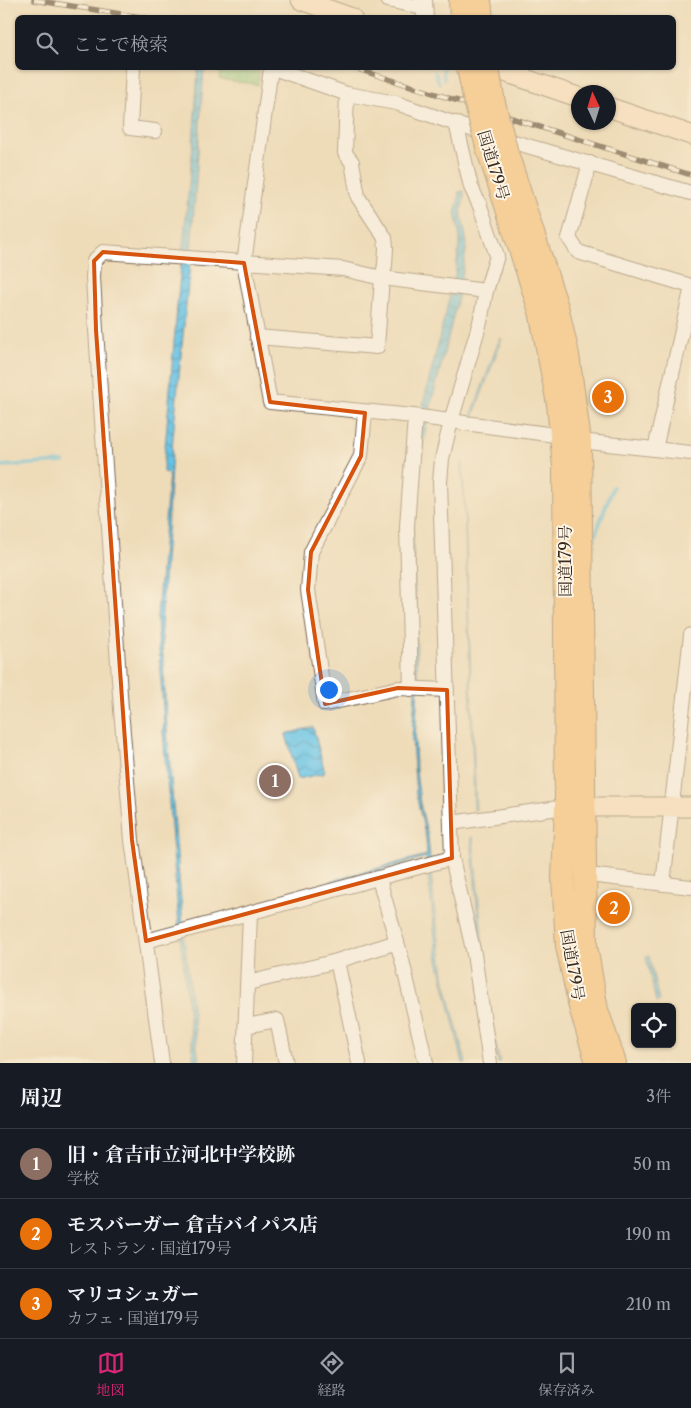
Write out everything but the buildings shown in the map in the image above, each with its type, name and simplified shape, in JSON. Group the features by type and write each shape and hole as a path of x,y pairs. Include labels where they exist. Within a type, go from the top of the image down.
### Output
{"highway":[{"path":"460,0 461,15"},
{"path":"480,0 482,15"},
{"name":"国道179号","path":"468,70 474,97 497,150 558,310 568,355 571,439 576,807 585,876 586,946 597,1010 615,1063"},
{"name":"国道179号","path":"488,70 494,103 497,150"},
{"name":"国道179号","path":"576,807 563,877 567,946 580,1007 597,1063"}],"main road":[{"path":"301,0 344,15"},
{"path":"499,70 571,95"},
{"path":"616,110 691,134"},
{"path":"576,807 691,808"}],"street":[{"path":"388,0 424,8"},
{"path":"133,70 130,128 155,131"},
{"path":"272,70 244,263 270,402 415,416 571,439 691,453"},
{"path":"278,70 347,94 396,103 479,132 691,193"},
{"path":"257,337 377,347 382,278 385,265 385,238 358,197 352,162 345,153 347,94"},
{"path":"456,123 471,187 480,206 497,256 451,421 442,459 440,482 452,858 474,954 485,1062"},
{"path":"590,163 569,238 578,252 691,286"},
{"path":"162,1063 132,840 121,708 96,330 94,261 103,252 244,263 343,268 382,278 486,291"},
{"path":"655,449 691,291"},
{"path":"366,412 361,456 311,552 308,590 325,704 398,688 447,690"},
{"path":"412,689 407,526 415,416"},
{"path":"663,884 691,635"},
{"path":"451,823 576,807"},
{"path":"146,941 452,858"},
{"path":"585,876 691,887"},
{"path":"379,878 397,942 426,1063"},
{"path":"244,1063 250,914"},
{"path":"248,983 337,961 397,942"},
{"path":"337,961 359,1063"},
{"path":"246,1026 277,1020 286,1063"}],"highlighted area":[{"path":"103,252 244,263 270,402 365,413 361,456 311,552 308,590 325,704 398,688 447,690 452,858 146,941 132,840 96,330 94,261"}],"green space":[{"path":"220,70 258,70 259,73 258,85 219,79"}],"water":[{"path":"198,70 204,70 191,253 173,437 161,625 167,731 184,938 199,1063 194,1063 180,937 163,730 157,618 169,473 163,472 193,144"},
{"path":"464,191 461,212 467,243 466,251 460,290 423,444 417,478 413,529 418,684 415,741 416,771 420,803 428,837 434,905 445,981 466,1063 463,1063 437,956 426,857 330,884 330,881 427,855 426,838 416,794 412,738 415,696 411,527 421,412 455,275 460,238 455,212 459,198 458,192"},
{"path":"500,338 502,339 472,420 470,419"},
{"path":"463,462 476,810 474,810 464,496 461,463"},
{"path":"313,727 325,773 298,779 286,734"},
{"path":"471,837 473,837 489,1007 482,967"},
{"path":"649,956 659,1001 656,1002 646,957"},
{"path":"491,1018 500,1063 498,1063"}],"waterway":[{"path":"443,70 444,79"},
{"path":"435,72 439,83"},
{"path":"0,466 63,462"},
{"path":"593,541 613,487"}],"railway":[{"path":"34,0 127,15"},
{"path":"360,70 691,175"}],"place":[{"name":"マリコシュガー","path":"608,397"},
{"name":"旧・倉吉市立河北中学校跡","path":"275,781"},
{"name":"モスバーガー 倉吉バイパス店","path":"614,908"}]}
